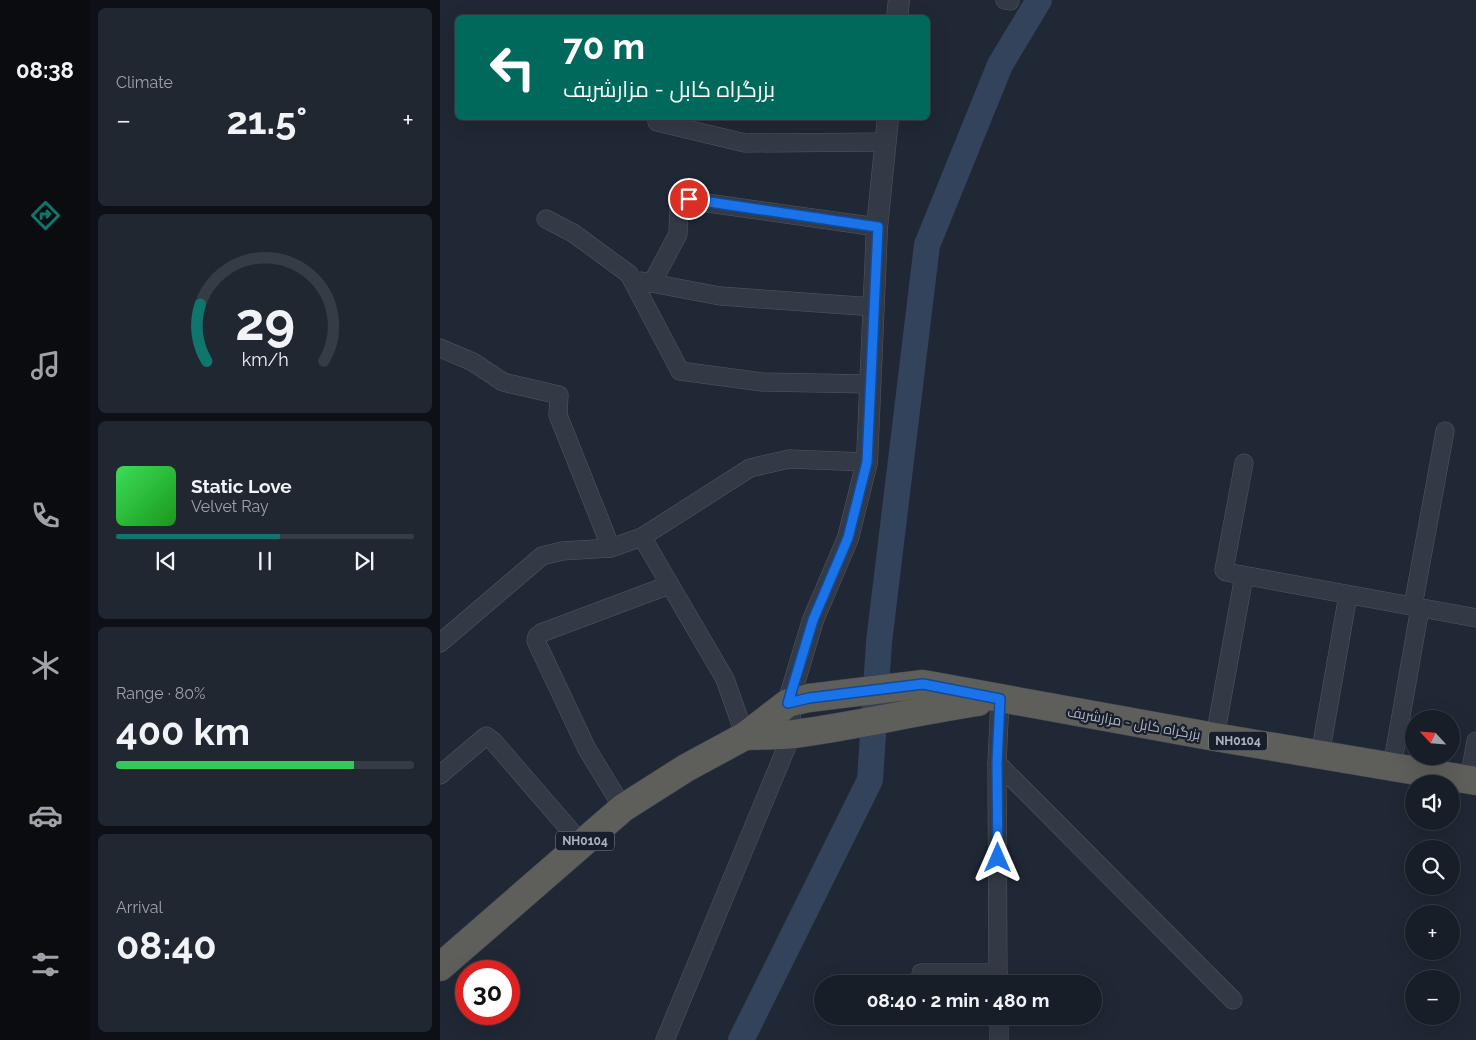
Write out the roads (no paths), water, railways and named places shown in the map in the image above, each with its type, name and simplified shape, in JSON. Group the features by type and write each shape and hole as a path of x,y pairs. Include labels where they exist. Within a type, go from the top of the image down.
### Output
{"highway":[{"name":"بزرگراه کابل - مزارشریف","path":"745,736 792,734 828,729 924,697"},
{"name":"بزرگراه کابل - مزارشریف","path":"440,967 623,808 686,768 745,736 798,701 924,697 1000,699 1215,738 1473,780"}],"street":[{"path":"897,15 899,0"},
{"path":"665,1040 792,734 813,620 848,538 867,462 878,227 888,120"},
{"path":"657,122 745,143 886,142"},
{"path":"652,283 678,234 679,199 878,227"},
{"path":"546,219 574,233 629,274 680,371 762,382 871,384"},
{"path":"631,279 720,296 874,307"},
{"path":"440,348 474,362 503,382 560,395 558,415 611,548"},
{"path":"1392,767 1445,431"},
{"path":"440,643 542,556 562,551 611,548 642,537 750,468 789,460 867,462"},
{"path":"1244,463 1224,570 1226,572 1476,618"},
{"path":"642,537 725,679 736,705 745,736"},
{"path":"1215,738 1244,576"},
{"path":"623,808 587,749 536,641 537,636 669,585"},
{"path":"1320,755 1348,595"},
{"path":"998,975 997,763 1000,699"},
{"path":"440,775 486,736 493,740 582,844"},
{"path":"1473,780 1476,741"},
{"path":"997,763 1233,1000"},
{"path":"921,974 940,975"},
{"path":"998,1025 999,1040"}],"waterway":[{"path":"741,1040 870,780 879,642 927,245 1000,65 1039,0"}]}
